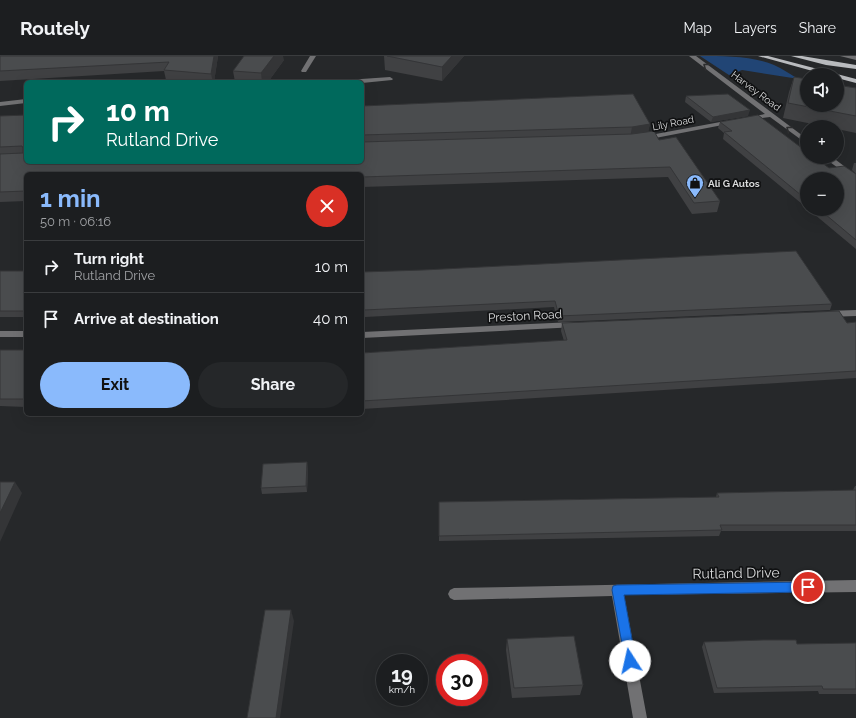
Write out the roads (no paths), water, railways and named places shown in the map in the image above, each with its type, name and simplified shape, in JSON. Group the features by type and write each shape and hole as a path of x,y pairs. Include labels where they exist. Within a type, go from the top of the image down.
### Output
{"main road":[{"path":"761,56 808,68"},
{"path":"794,56 853,67"},
{"path":"811,56 853,67"},
{"path":"844,77 856,81"}],"street":[{"path":"304,71 313,56"},
{"name":"Harvey Road","path":"692,56 800,137"},
{"path":"843,56 856,58"},
{"path":"364,81 390,80"},
{"path":"0,104 24,101"},
{"name":"Lily Road","path":"638,140 771,115"},
{"path":"836,164 856,179"},
{"path":"816,314 856,313"},
{"name":"Preston Road","path":"364,335 585,325"},
{"path":"0,334 24,334"},
{"name":"Rutland Drive","path":"454,594 856,586"},
{"path":"617,590 640,718"}],"place":[{"name":"Ali G Autos","path":"695,198"}]}
